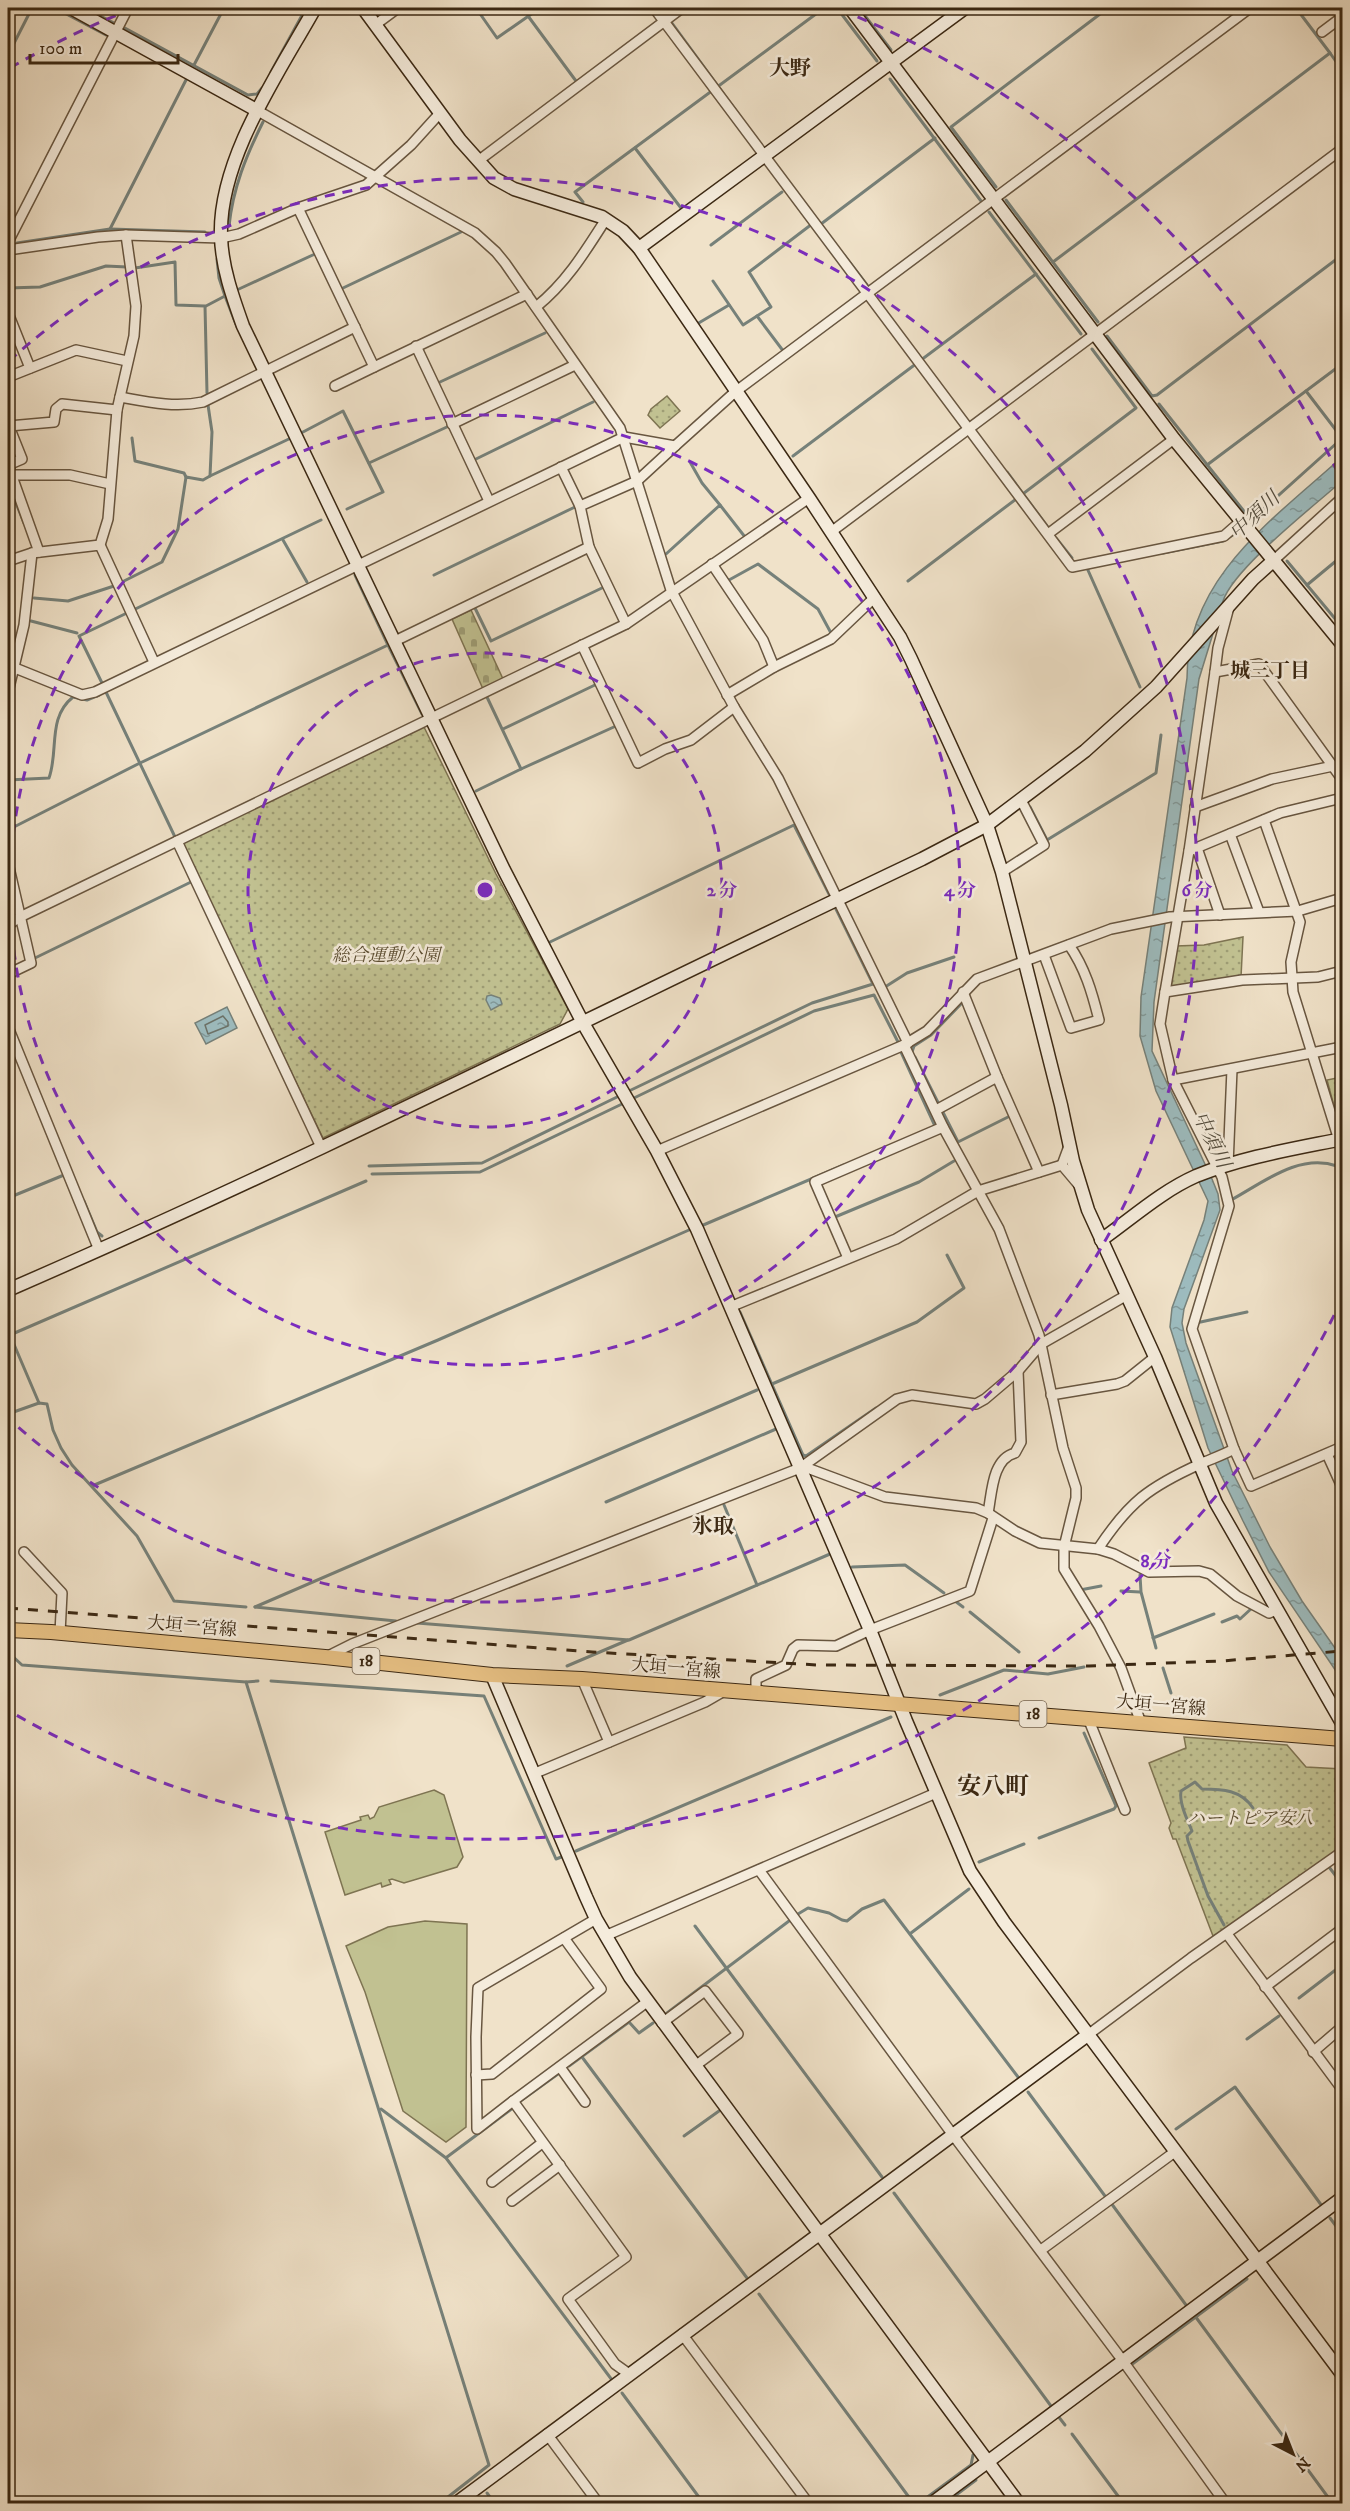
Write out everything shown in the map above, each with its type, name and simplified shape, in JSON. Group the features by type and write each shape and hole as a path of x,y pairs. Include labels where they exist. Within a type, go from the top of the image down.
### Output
{"main road":[{"name":"大垣一宮線","path":"8,1630 326,1657 492,1675 756,1692 1342,1739"}],"street":[{"path":"71,8 116,31 475,233 496,252 527,294 624,437 671,591 727,695 778,778 906,1044 943,1127 999,1229 1014,1265 1041,1344 1063,1448 1076,1488 1076,1498 1064,1547 1064,1569 1099,1626 1121,1668 1141,1723"},
{"path":"8,240 128,8"},
{"path":"315,8 258,111 227,182 222,202 221,238 232,295 243,326 504,870 583,1023 657,1151 697,1229 870,1630 970,1871 981,1889 1342,2374"},
{"path":"363,8 440,113 494,178 514,189 606,219 623,231 639,249 809,498 911,659 987,825 1002,872 1079,1186 1101,1240 1204,1462 1216,1503 1342,1723"},
{"path":"375,25 398,8"},
{"path":"654,8 1072,567 1224,536 1240,522"},
{"path":"478,161 682,8"},
{"path":"850,8 1174,439 1342,644"},
{"path":"639,249 965,8"},
{"path":"579,506 638,481 735,392 1250,8"},
{"path":"1322,32 1342,17"},
{"path":"8,250 126,235 221,238 238,234 298,208 366,186 440,113"},
{"path":"831,532 1342,149"},
{"path":"298,208 374,367"},
{"path":"536,307 574,268 606,219"},
{"path":"126,235 136,306 134,336 117,410 108,519 100,545 154,662"},
{"path":"335,386 527,294"},
{"path":"8,313 30,368"},
{"path":"120,397 186,406 217,396 355,327"},
{"path":"416,346 489,501"},
{"path":"8,377 76,350 127,361"},
{"path":"453,424 575,365"},
{"path":"8,692 15,668 36,552 8,465 22,459 8,425 54,422 56,409 62,404 117,410"},
{"path":"15,668 82,695 95,692 624,437 675,446"},
{"path":"1048,534 1174,439"},
{"path":"561,467 579,506 589,547 626,624"},
{"path":"11,475 70,475 110,484"},
{"path":"8,925 20,916 626,624 809,498"},
{"path":"8,1290 321,1147 583,1023 987,825 1085,752 1156,687 1270,557 1342,498"},
{"path":"8,561 36,552 100,545"},
{"path":"395,641 589,547"},
{"path":"712,564 763,640 774,667"},
{"path":"727,695 774,667 831,639 874,598"},
{"path":"1230,604 1218,648 1196,807 1193,850 1174,917 1160,1024 1173,1080 1218,1168 1229,1206 1192,1329 1232,1450 1251,1486 1342,1447"},
{"path":"1203,635 1218,648"},
{"path":"582,645 638,763 665,749 691,740 734,707"},
{"path":"1215,672 1259,664 1342,779"},
{"path":"1196,807 1272,779 1334,766"},
{"path":"1193,850 1280,813 1342,798"},
{"path":"1002,872 1044,845 1021,800"},
{"path":"1101,1240 1168,1192 1194,1177 1259,1155 1342,1143 1291,980 1291,962 1300,922 1298,911 1264,820"},
{"path":"1230,834 1259,912"},
{"path":"177,841 321,1147"},
{"path":"1193,850 1220,915"},
{"path":"8,863 31,963 8,974"},
{"path":"657,1151 906,1044 927,1031 963,992 977,979 988,973 1025,963 1111,929 1148,920 1298,911 1342,898"},
{"path":"1044,955 1071,1028 1099,1020 1092,988 1081,962 1069,945"},
{"path":"1165,992 1242,980 1291,980 1342,971"},
{"path":"963,992 1039,1172"},
{"path":"8,1027 99,1250"},
{"path":"1173,1080 1342,1047"},
{"path":"1218,1168 1232,1069"},
{"path":"936,1110 997,1077"},
{"path":"848,1258 815,1182 943,1127"},
{"path":"1062,1165 1070,1146"},
{"path":"730,1307 896,1239 978,1191 1062,1165"},
{"path":"1062,1165 1079,1186"},
{"path":"326,1657 352,1644 800,1468 897,1399 912,1395 976,1404 986,1399 1018,1371 1041,1344 1127,1296"},
{"path":"1051,1395 1117,1384 1125,1381 1155,1357"},
{"path":"756,1692 756,1679 786,1665 793,1649 798,1645 836,1647 870,1630 970,1590 990,1515 999,1463 1009,1454 1015,1453 1021,1442 1018,1371"},
{"path":"1098,1549 1122,1515 1150,1489 1232,1450"},
{"path":"1327,1454 1342,1487"},
{"path":"800,1468 817,1471 885,1497 976,1508 1015,1532 1040,1543 1098,1549 1114,1554 1149,1572 1199,1571 1210,1574 1237,1596 1269,1613 1276,1610"},
{"path":"24,1552 62,1593 60,1633"},
{"path":"492,1675 605,1936 662,2023 1019,2504"},
{"path":"582,1679 609,1742"},
{"path":"533,1774 705,1702 724,1691"},
{"path":"1088,1718 1125,1810"},
{"path":"605,1936 936,1793"},
{"path":"455,2504 1191,1958 1342,1852"},
{"path":"759,1870 953,2135 1124,2361 1226,2504"},
{"path":"596,1918 478,1988 477,2128 647,2002"},
{"path":"1265,1987 1342,1929"},
{"path":"1227,1934 1342,2089"},
{"path":"476,2075 492,2074 602,1989 564,1938"},
{"path":"662,2023 705,1991 738,2034 695,2066"},
{"path":"1313,2052 1342,2026"},
{"path":"560,2067 585,2102"},
{"path":"513,2101 626,2257 568,2299 615,2364 629,2374"},
{"path":"492,2182 542,2143"},
{"path":"1041,2250 1176,2151"},
{"path":"512,2201 560,2165"},
{"path":"931,2504 1342,2198"},
{"path":"682,2334 809,2504"},
{"path":"547,2434 599,2504"}],"green space":[{"path":"667,396 680,411 660,428 648,415 651,409"},
{"path":"471,610 503,679 483,689 452,619"},
{"name":"総合運動公園","path":"424,727 496,874 568,1009 560,1024 323,1138 181,844"},
{"path":"1243,937 1241,977 1171,988 1176,946 1204,945"},
{"path":"1342,1077 1342,1136 1327,1080"},
{"name":"ハートピア安八","path":"1184,1737 1287,1745 1306,1767 1342,1769 1342,1846 1230,1928 1213,1936 1176,1839 1173,1839 1169,1828 1171,1823 1149,1763 1186,1748"},
{"path":"434,1790 444,1795 463,1857 457,1867 404,1883 392,1879 389,1880 391,1884 382,1887 381,1883 345,1895 325,1832 361,1820 360,1817 368,1815 370,1819 374,1817 379,1807"},
{"path":"425,1921 467,1924 466,2127 446,2142 403,2111 365,1992 346,1946 388,1927"}],"water":[{"path":"1342,457 1342,481 1258,555 1230,587 1223,601 1199,679 1154,1002 1152,1051 1212,1179 1218,1194 1220,1210 1184,1309 1182,1323 1186,1343 1232,1471 1270,1547 1302,1601 1342,1658 1342,1680 1269,1572 1243,1521 1208,1448 1170,1327 1172,1308 1204,1220 1208,1201 1156,1091 1140,1036 1141,997 1191,642 1202,609 1218,580 1239,552"},
{"path":"487,996 500,998 502,1004 491,1010 486,1000"},
{"path":"227,1007 237,1028 206,1044 195,1023"}],"waterway":[{"path":"8,55 32,8"},
{"path":"55,8 106,35"},
{"path":"85,8 114,23"},
{"path":"194,65 224,8"},
{"path":"271,72 306,8"},
{"path":"476,8 497,38 540,8"},
{"path":"660,8 663,12"},
{"path":"583,202 575,192 824,8"},
{"path":"837,8 877,61"},
{"path":"859,8 891,50"},
{"path":"996,187 951,127 1108,8"},
{"path":"1053,262 1330,53 1296,8"},
{"path":"528,16 576,81"},
{"path":"671,22 747,126"},
{"path":"123,27 248,95 257,94 262,88"},
{"path":"1330,53 1342,70"},
{"path":"110,229 187,78"},
{"path":"890,79 981,201"},
{"path":"229,226 241,172 263,122"},
{"path":"821,224 935,138"},
{"path":"635,148 681,208"},
{"path":"711,245 782,192"},
{"path":"1006,200 1098,322"},
{"path":"989,212 1081,334"},
{"path":"713,281 743,325 771,307 749,272 812,224"},
{"path":"17,243 110,229 205,232"},
{"path":"343,288 461,232"},
{"path":"239,289 315,254"},
{"path":"844,255 867,285"},
{"path":"1107,336 1152,396 1157,395 1342,255"},
{"path":"206,306 225,296 219,278 217,259"},
{"path":"135,268 175,262 176,305 205,306 207,393"},
{"path":"8,288 40,287 106,266 127,267"},
{"path":"793,456 1036,274"},
{"path":"225,296 237,327"},
{"path":"697,324 729,305"},
{"path":"757,316 784,352"},
{"path":"440,382 545,333"},
{"path":"908,581 1136,408 1092,349"},
{"path":"1207,465 1342,364"},
{"path":"1306,391 1342,438"},
{"path":"476,459 593,402"},
{"name":"中須川","path":"1159,404 1251,520 1339,441"},
{"path":"124,581 162,562 178,529 186,477 203,480 210,476 212,432 208,405"},
{"path":"303,432 343,411 383,492 347,509"},
{"path":"369,463 449,426"},
{"path":"132,438 135,461 184,473 186,477"},
{"path":"210,476 291,438"},
{"path":"690,462 702,483 720,505"},
{"path":"1007,472 1047,526"},
{"path":"8,483 24,523"},
{"path":"666,554 720,505 745,537"},
{"path":"434,575 575,507"},
{"path":"102,683 79,636 321,520"},
{"name":"中須川","path":"1163,553 1223,541 1236,533"},
{"path":"1056,538 1072,558"},
{"path":"283,540 307,582"},
{"path":"1307,585 1342,556"},
{"path":"1287,561 1342,627"},
{"path":"729,580 758,564 818,609 831,633"},
{"path":"1089,568 1087,568 1140,687"},
{"path":"355,575 388,645"},
{"path":"34,598 68,601 114,586"},
{"path":"474,606 491,641 604,587"},
{"path":"31,621 77,633"},
{"path":"8,640 16,640"},
{"path":"8,830 140,763 388,645 422,714"},
{"path":"503,729 597,684"},
{"path":"105,690 175,837"},
{"path":"8,780 49,778 57,724 65,705 73,697 87,700 99,695"},
{"path":"486,695 521,769 616,726"},
{"path":"1030,807 1047,840 1156,773 1161,735"},
{"path":"476,791 521,769"},
{"path":"550,942 794,825 829,894"},
{"path":"35,958 191,882"},
{"path":"629,1091 812,1003 873,984 835,907"},
{"path":"885,987 907,973 954,957"},
{"path":"634,1098 814,1011 874,995 898,1042"},
{"path":"912,1052 914,1046 931,1035 961,1004"},
{"path":"901,1052 935,1126"},
{"path":"915,1057 958,1142 1008,1117"},
{"path":"369,1166 482,1163 617,1097"},
{"path":"372,1174 480,1172 622,1104"},
{"path":"835,1217 919,1182 954,1161"},
{"path":"1231,1200 1295,1166 1309,1163 1337,1166"},
{"path":"701,1226 844,1165"},
{"path":"8,1198 64,1175"},
{"path":"39,1403 10,1335 366,1181"},
{"path":"84,1201 97,1232 102,1236"},
{"path":"92,1486 438,1340 689,1230"},
{"path":"772,1384 917,1322 964,1288 947,1255"},
{"path":"740,1312 803,1455 806,1456 876,1408"},
{"path":"1196,1323 1247,1312"},
{"path":"255,1607 757,1390"},
{"path":"8,1414 39,1403 47,1404 53,1430 61,1448 72,1465 137,1536 174,1601 246,1607"},
{"path":"606,1502 776,1429"},
{"path":"724,1505 757,1585"},
{"path":"417,1623 629,1640 830,1554"},
{"path":"852,1567 905,1565 944,1593"},
{"path":"1140,1575 1141,1592 1156,1648"},
{"path":"1080,1590 1101,1586"},
{"path":"1121,1591 1140,1592"},
{"path":"955,1601 963,1607"},
{"path":"255,1607 396,1621"},
{"path":"1222,1622 1237,1616 1240,1619 1252,1608"},
{"path":"970,1612 1019,1652"},
{"path":"1153,1638 1214,1614"},
{"path":"567,1666 628,1640"},
{"path":"9,1653 22,1665 246,1682 489,2465 439,2504"},
{"path":"940,1695 1004,1670 1048,1674 1084,1667"},
{"path":"1163,1668 1171,1693"},
{"path":"246,1682 258,1681"},
{"path":"271,1681 484,1696 556,1859 564,1856"},
{"path":"576,1851 891,1717"},
{"path":"1039,1838 1114,1809 1116,1806 1084,1733"},
{"path":"1224,1925 1208,1896 1188,1841 1187,1836 1192,1831 1182,1806 1181,1791 1195,1782 1202,1789 1224,1790 1237,1794 1253,1808"},
{"path":"979,1862 1024,1844"},
{"path":"1329,1867 1342,1884"},
{"path":"911,1933 969,1889"},
{"path":"798,1914 808,1908 829,1913 847,1921 862,1909 884,1900 1018,2077"},
{"path":"667,2013 789,1921"},
{"path":"695,1926 882,2177"},
{"path":"1299,1998 1342,1965"},
{"path":"1247,2039 1279,2016"},
{"path":"569,2066 629,2022 639,2033 653,2023"},
{"path":"582,2057 747,2278"},
{"path":"519,2102 558,2074"},
{"path":"1176,2129 1235,2087 1322,2206"},
{"path":"1028,2092 1105,2196"},
{"path":"447,2157 513,2108"},
{"path":"381,2109 446,2158 612,2380"},
{"path":"684,2136 719,2111"},
{"path":"894,2193 1051,2406"},
{"path":"1111,2203 1186,2305"},
{"path":"1330,2218 1342,2234"},
{"path":"1131,2365 1247,2279"},
{"path":"759,2294 914,2504"},
{"path":"1195,2316 1333,2504"},
{"path":"622,2393 704,2504"},
{"path":"1058,2416 1065,2425"},
{"path":"1072,2434 1124,2504"},
{"path":"918,2504 971,2465 973,2455"},
{"path":"944,2504 976,2480"},
{"path":"487,2493 495,2504"}],"railway":[{"path":"8,1608 592,1652 818,1665 1089,1666 1222,1661 1342,1651"}],"district":[{"name":"大野","path":"790,69"},
{"name":"城三丁目","path":"1270,671"},
{"name":"氷取","path":"713,1527"},
{"name":"安八町","path":"993,1787"}]}
